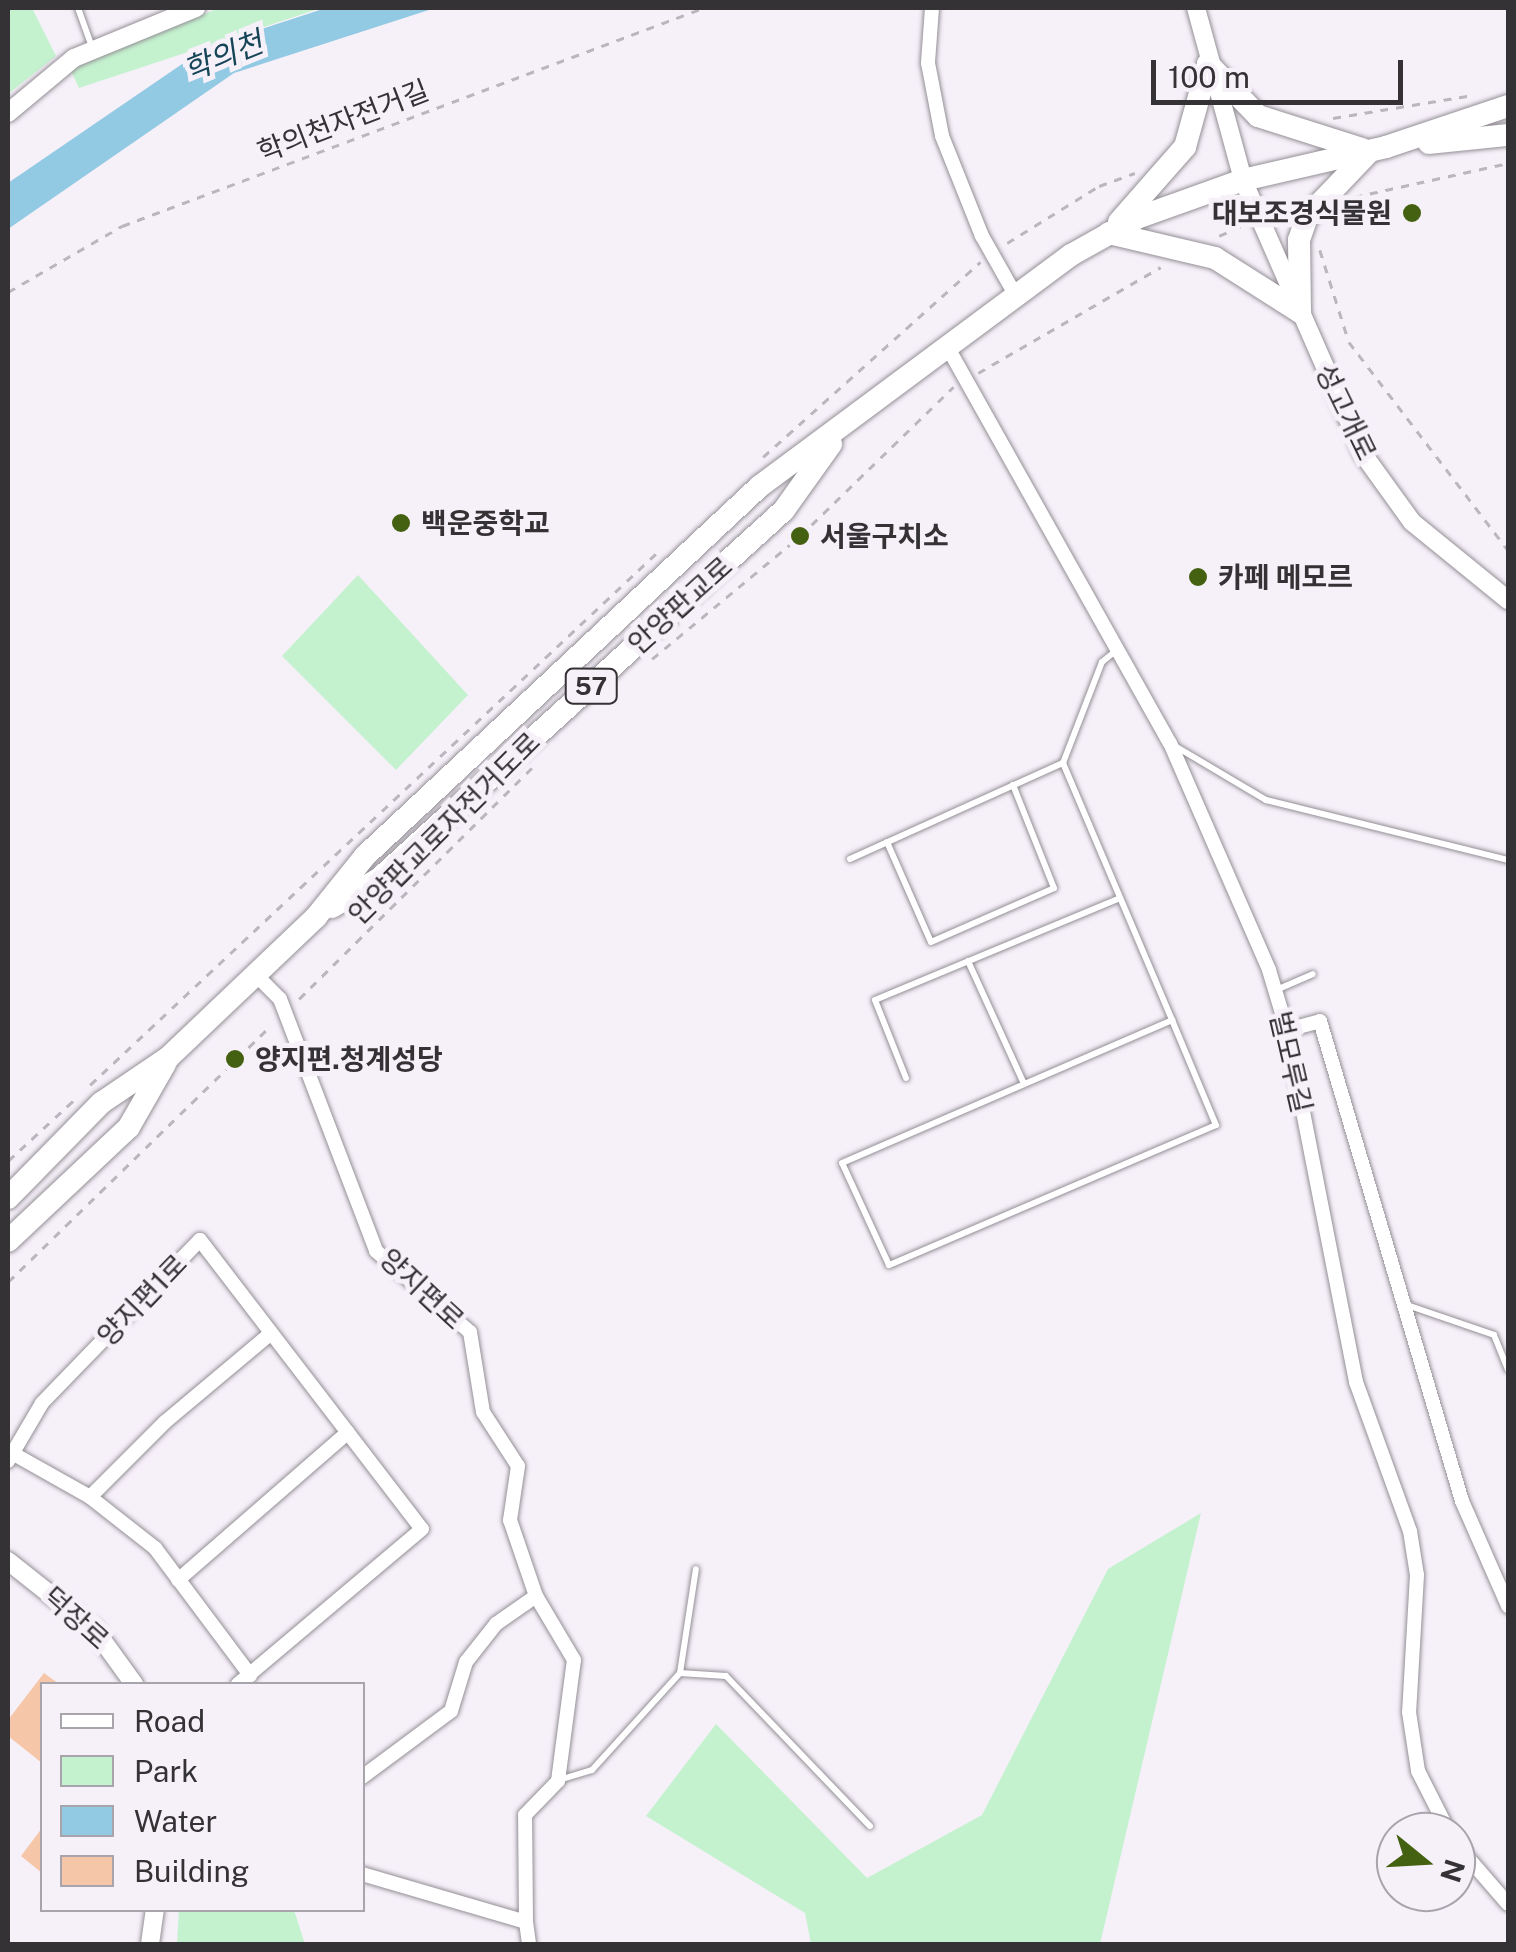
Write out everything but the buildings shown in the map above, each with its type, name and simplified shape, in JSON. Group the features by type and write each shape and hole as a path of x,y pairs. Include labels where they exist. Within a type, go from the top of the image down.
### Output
{"main road":[{"path":"1208,64 1258,116 1378,149"},
{"path":"1208,64 1185,147 1109,233 1207,255 1241,270 1300,312"},
{"name":"안양판교로","path":"8,1198 101,1103 169,1057 316,917 365,856 760,486 842,429 1016,296 1109,233 1243,180 1378,149 1508,106"},
{"name":"안양판교로","path":"1378,149 1508,135"},
{"path":"1300,312 1299,240 1307,217 1378,149"},
{"name":"안양판교로","path":"316,917 380,878 769,523 842,429"},
{"name":"안양판교로","path":"8,1241 129,1127 169,1057"}],"street":[{"path":"8,113 92,48 196,8"},
{"path":"932,8 928,63 942,136 982,236 1016,296"},
{"name":"성고개로","path":"1196,8 1208,64 1243,180 1363,454 1412,522 1508,600"},
{"name":"벌모루길","path":"948,348 1170,743 1274,990 1287,1030 1356,1382 1410,1532 1417,1575 1409,1712 1418,1772 1439,1812"},
{"name":"양지편로","path":"256,974 285,1012 376,1251 470,1332 483,1412 518,1466 510,1520 536,1596 574,1660 558,1781"},
{"path":"1287,1030 1320,1021 1399,1302 1462,1501 1508,1606"},
{"name":"양지편1로","path":"200,1240 271,1333 422,1529 244,1680 155,1548 90,1497 10,1457 42,1403 200,1240"},
{"path":"90,1497 165,1422 271,1333"},
{"path":"178,1580 348,1432"},
{"name":"덕장로","path":"8,1561 95,1630 133,1682"},
{"path":"365,1775 452,1711 466,1662 496,1624 536,1596"},
{"path":"529,1944 525,1815 558,1781"},
{"path":"1476,1867 1508,1904"},
{"path":"365,1875 526,1922"},
{"path":"150,1944 155,1912"}],"lane":[{"path":"78,8 92,48"},
{"path":"1118,650 1102,662 1063,764 1172,1020 1216,1124 889,1266 842,1163 1172,1020"},
{"path":"1170,743 1266,800 1508,860"},
{"path":"850,859 1063,764"},
{"path":"887,842 931,942 1054,888 1014,786"},
{"path":"906,1078 875,1000 1120,898"},
{"path":"968,961 1024,1084"},
{"path":"1274,990 1313,974"},
{"path":"1399,1302 1494,1335 1508,1368"},
{"path":"558,1781 592,1770 680,1673 696,1568"},
{"path":"680,1673 726,1676 870,1826"}],"path":[{"name":"학의천자전거길","path":"8,292 122,226 703,8"},
{"path":"1350,198 1508,163"},
{"path":"1207,255 1220,234 1260,219"},
{"path":"1318,244 1349,342 1508,550"},
{"path":"648,662 800,536 885,446 966,380 1156,268 1171,266"},
{"name":"안양판교로자전거도로","path":"8,1282 548,753"}],"green space":[{"path":"8,8 32,8 56,56 8,94"},
{"path":"219,8 321,8 79,88 70,69"},
{"path":"358,575 468,695 396,770 282,656"},
{"path":"1201,1513 1100,1944 811,1944 805,1913 646,1816 716,1724 867,1878 982,1815 1108,1569"},
{"path":"179,1912 295,1912 305,1944 177,1944"}],"water":[{"name":"학의천","path":"326,8 435,8 234,73 8,229 8,183 207,47"}],"place":[{"name":"대보조경식물원","path":"1412,213"},
{"name":"백운중학교","path":"401,523"},
{"name":"서울구치소","path":"800,536"},
{"name":"카페 메모르","path":"1198,577"},
{"name":"양지편.청계성당","path":"235,1059"}]}
